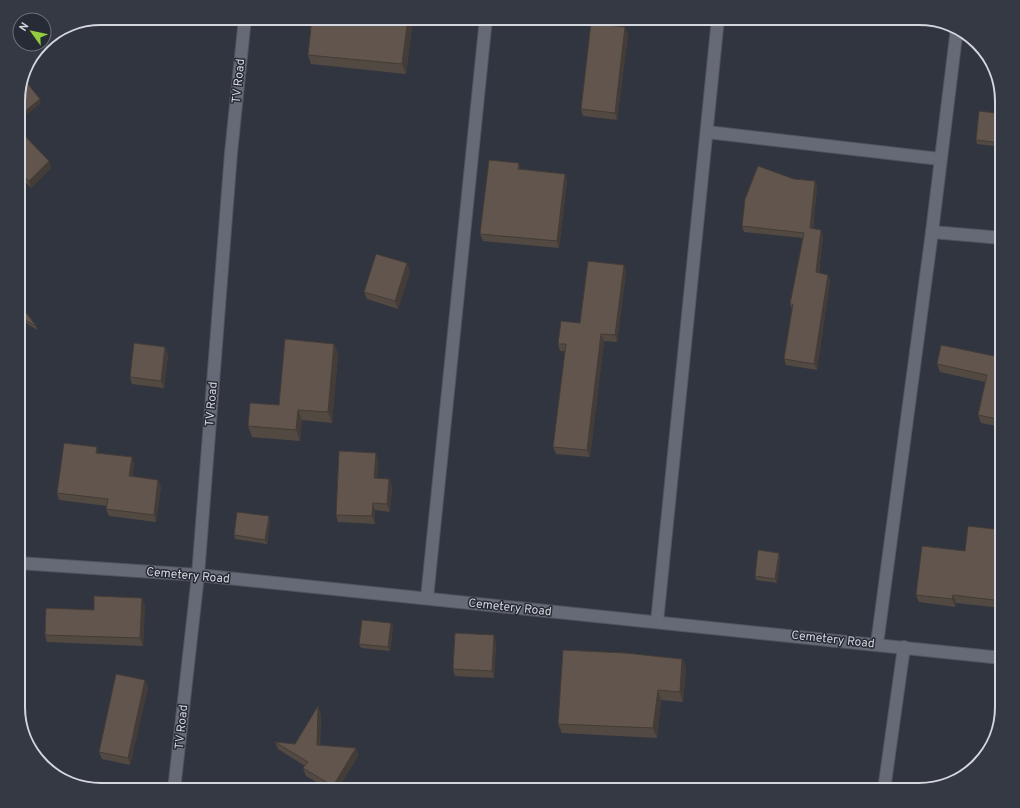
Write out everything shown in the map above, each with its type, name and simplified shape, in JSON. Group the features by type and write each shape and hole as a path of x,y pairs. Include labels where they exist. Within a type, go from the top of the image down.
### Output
{"street":[{"name":"TV Road","path":"175,783 198,575 230,161 244,25"},
{"path":"427,598 485,25"},
{"path":"657,622 717,25"},
{"path":"878,644 956,35"},
{"path":"707,132 940,159"},
{"path":"932,232 995,237"},
{"name":"Cemetery Road","path":"25,563 198,575 995,657"},
{"path":"885,783 904,647"}],"building":[{"path":"311,25 407,25 402,64 308,55"},
{"path":"591,25 625,27 615,113 581,109"},
{"path":"27,83 40,99 25,111"},
{"path":"979,111 995,113 995,142 976,140"},
{"path":"25,136 49,161 29,181 25,177"},
{"path":"489,160 519,163 518,169 565,174 557,241 480,234"},
{"path":"758,166 794,179 815,181 810,228 821,230 816,272 828,275 814,364 784,359 793,304 790,304 804,233 742,226 745,199"},
{"path":"376,254 407,263 395,301 364,292"},
{"path":"588,261 624,265 615,335 601,334 587,450 553,447 566,344 558,344 561,321 580,323"},
{"path":"25,311 36,326 25,320"},
{"path":"285,339 334,344 328,412 298,410 296,430 248,426 250,403 279,405"},
{"path":"134,343 165,347 161,381 130,377"},
{"path":"941,345 995,356 995,419 978,415 987,375 937,364"},
{"path":"64,443 97,447 96,453 132,457 129,476 158,480 154,515 106,509 108,499 57,493"},
{"path":"339,451 376,453 374,478 389,479 387,504 373,503 372,516 336,515"},
{"path":"237,512 269,516 265,540 234,535"},
{"path":"968,526 995,529 995,600 953,595 952,599 916,595 922,546 965,551"},
{"path":"758,550 779,553 775,579 755,576"},
{"path":"94,596 142,598 140,638 45,635 46,608 94,610"},
{"path":"362,620 391,623 388,647 359,644"},
{"path":"455,633 494,635 492,671 453,669"},
{"path":"563,650 625,653 682,659 680,692 658,690 653,728 558,724"},
{"path":"116,674 145,680 128,758 99,752"},
{"path":"318,706 317,745 356,748 335,783 328,783 303,768 308,762 275,742 295,744"}]}
